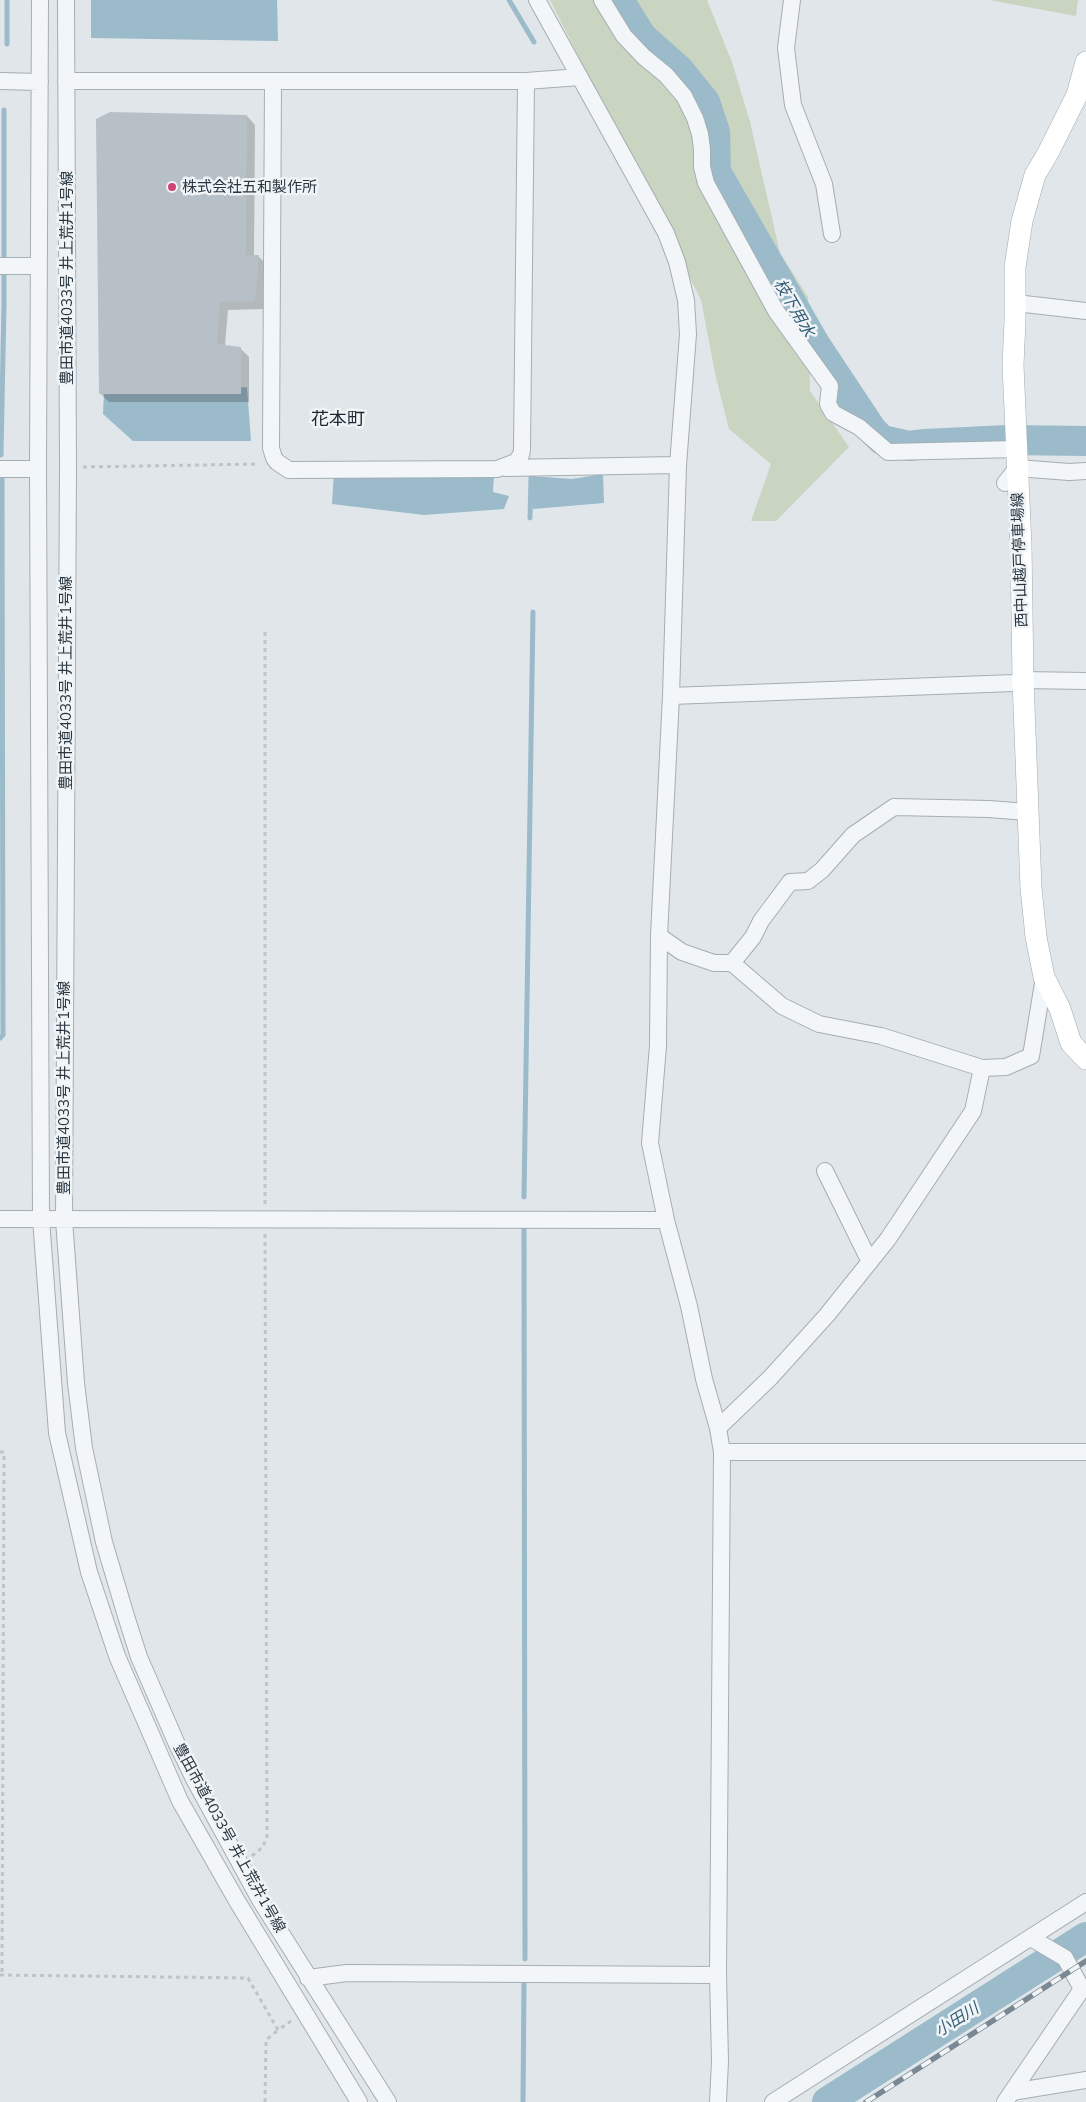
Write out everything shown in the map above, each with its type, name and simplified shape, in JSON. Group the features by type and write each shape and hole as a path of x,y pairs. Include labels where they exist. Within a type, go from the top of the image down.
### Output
{"main road":[{"name":"西中山越戸停車場線","path":"1086,62 1077,95 1035,175 1022,220 1015,267 1016,303 1012,365 1014,457 1021,546 1027,812 1036,937 1044,977 1060,1009 1071,1043 1086,1059"}],"street":[{"name":"豊田市道4033号 井上荒井1号線","path":"40,0 38,469 41,1219 57,1433 89,1572 107,1628 125,1678 180,1801 304,2013 359,2102"},
{"name":"豊田市道4033号 井上荒井1号線","path":"66,0 68,468 64,1220 76,1383 84,1448 104,1542 126,1616 153,1691 195,1781 240,1864 308,1978 388,2102"},
{"path":"537,0 666,232 686,300 688,334 678,465 671,696 660,936 658,1046 650,1143 666,1220 689,1306 722,1452 718,1976 720,2061 718,2102"},
{"path":"602,0 624,36 684,96 695,118 700,134 702,167 706,184 776,311 830,386 828,404 833,413 859,427 888,452 1014,457 1069,472 1086,471"},
{"path":"792,0 786,48 793,106 824,184 832,234"},
{"path":"66,81 526,81 580,77"},
{"path":"0,81 40,82"},
{"path":"503,468 516,462 522,450 526,81"},
{"path":"273,82 271,448 274,458 279,464 289,470 678,465"},
{"path":"0,266 38,266"},
{"path":"1016,303 1086,311"},
{"path":"0,469 38,469"},
{"path":"671,696 1014,683 1023,680 1086,681"},
{"path":"732,963 753,937 790,882 808,881 822,870 852,835 894,807 990,809 1027,812"},
{"path":"660,936 682,952 714,963 732,963 782,1006 819,1024 881,1036 982,1068 1006,1067 1031,1056 1044,977"},
{"path":"718,1428 770,1378 827,1315 870,1262 909,1209 973,1111 982,1068"},
{"path":"825,1170 870,1262"},
{"path":"0,1219 666,1220"},
{"path":"722,1452 1086,1452"},
{"path":"773,2102 1086,1902"},
{"path":"1009,2097 1084,1987 1066,1958 1031,1938"},
{"path":"308,1978 347,1973 585,1973 718,1976"},
{"path":"1009,2097 1086,2080"}],"path":[{"path":"68,468 279,464"},
{"path":"240,1864 263,1847 267,1836 266,628"},
{"path":"0,1452 4,1452 1,1974 248,1978 278,2030"},
{"path":"265,2102 266,2040 304,2013"}],"green space":[{"path":"550,0 707,0 732,62 750,122 780,253 808,297 810,391 849,447 776,521 751,521 771,464 729,429 716,378 701,300"},
{"path":"989,0 1078,0 1076,16"}],"water":[{"path":"91,0 277,0 278,41 91,38"},
{"path":"247,387 251,441 133,441 103,414 104,393"},
{"path":"334,472 494,474 493,492 509,496 504,509 424,515 332,504"},
{"path":"603,474 604,503 533,509 531,476 572,479"}],"building":[{"name":"株式会社五和製作所","path":"110,112 247,115 246,255 259,255 255,301 220,302 217,344 241,347 241,394 99,394 96,119"}],"waterway":[{"path":"7,0 7,44"},
{"path":"509,0 534,42"},
{"name":"枝下用水","path":"619,0 642,37 679,70 705,102 715,132 716,172 815,344 872,430 882,440 909,446 1007,440 1086,441"},
{"path":"1,455 4,303 4,110"},
{"path":"0,1038 3,1035 2,478"},
{"path":"530,518 531,478"},
{"path":"524,1197 533,612"},
{"path":"524,1227 525,1959"},
{"name":"小田川","path":"827,2102 1086,1937"},
{"path":"523,2102 524,1984"}],"railway":[{"path":"866,2102 1086,1961"}],"place":[{"name":"株式会社五和製作所","path":"172,187"}],"district":[{"name":"花本町","path":"338,420"}]}
